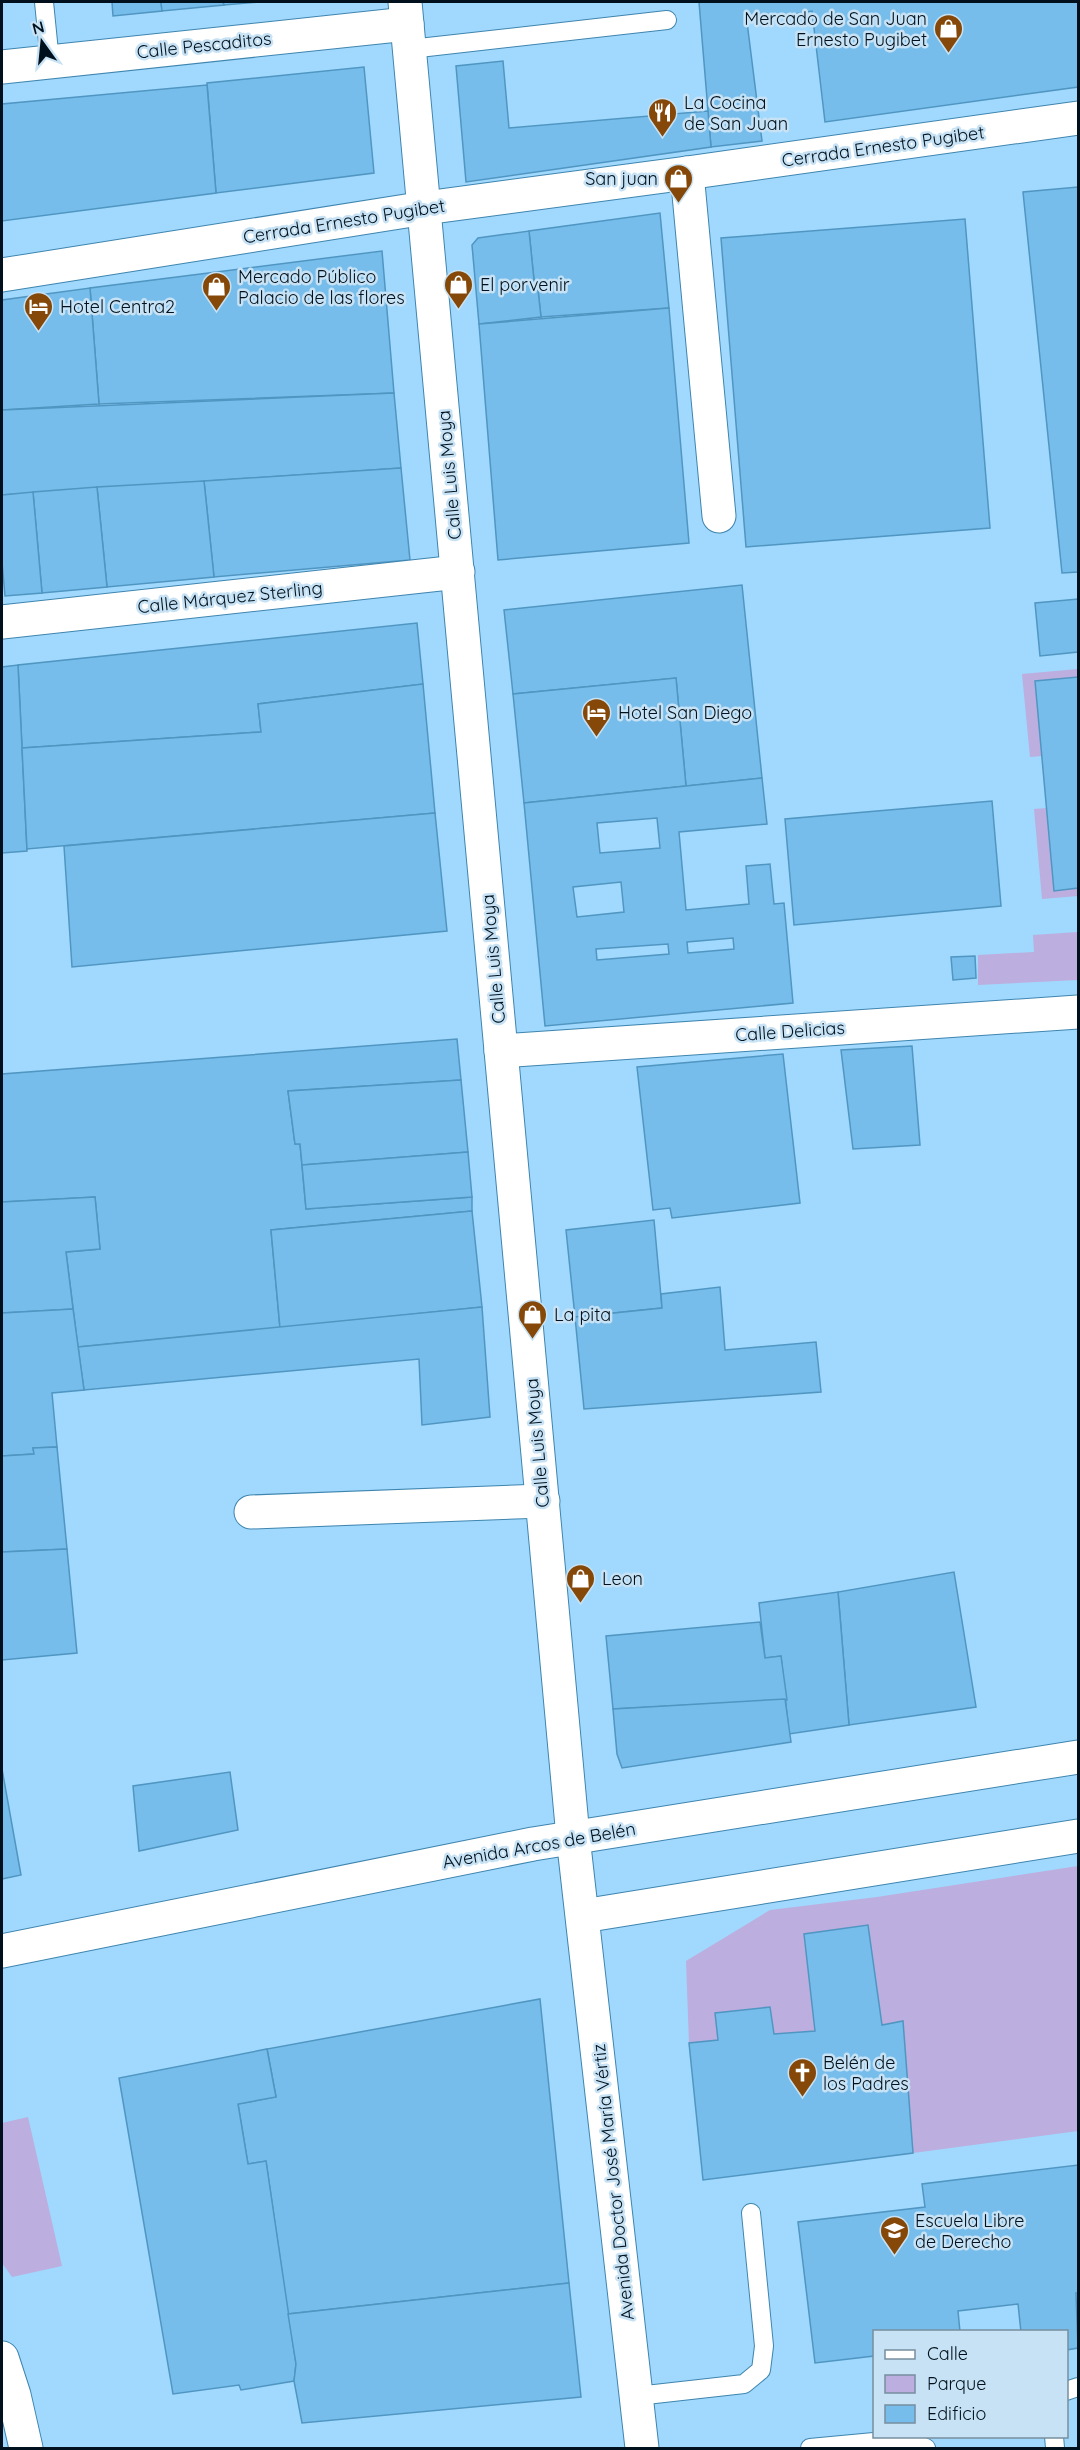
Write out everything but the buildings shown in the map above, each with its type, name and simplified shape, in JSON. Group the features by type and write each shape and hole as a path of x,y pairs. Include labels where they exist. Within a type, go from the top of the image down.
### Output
{"street":[{"name":"Calle Pescaditos","path":"2,67 408,25"},
{"name":"Calle Luis Moya","path":"408,25 573,1837 583,1916"},
{"name":"Cerrada Ernesto Pugibet","path":"2,275 424,208 687,174 1078,118"},
{"path":"687,174 718,516"},
{"name":"Calle Márquez Sterling","path":"2,622 458,572"},
{"name":"Calle Delicias","path":"501,1051 1078,1012"},
{"path":"251,1512 543,1501"},
{"name":"Avenida Arcos de Belén","path":"2,1951 573,1837 1078,1757"},
{"path":"583,1916 1078,1836"},
{"name":"Avenida Doctor José María Vértiz","path":"583,1916 642,2448"},
{"path":"2,2358 14,2395 26,2448"}],"lane":[{"path":"44,2 50,62"},
{"path":"408,25 667,21"},
{"path":"636,2396 744,2384 761,2370 764,2346 751,2213"},
{"path":"810,2448 906,2439 926,2448"}],"green space":[{"path":"1078,669 1078,677 1035,681 1042,756 1030,757 1022,674"},
{"path":"1047,808 1054,890 1078,888 1078,896 1042,899 1034,809"},
{"path":"1078,932 1078,980 978,985 978,955 1034,952 1033,935"},
{"path":"1078,1866 1078,2131 913,2153 903,2022 882,2025 868,1925 805,1934 815,2031 774,2034 770,2007 718,2040 689,2043 686,1961 770,1910 877,1897"},
{"path":"28,2117 62,2266 12,2277 2,2263 2,2123"}],"place":[{"name":"Mercado de San Juan Ernesto Pugibet","path":"948,54"},
{"name":"La Cocina de San Juan","path":"663,138"},
{"name":"San juan","path":"679,204"},
{"name":"El porvenir","path":"459,310"},
{"name":"Mercado Público Palacio de las flores","path":"217,312"},
{"name":"Hotel Centra2","path":"39,332"},
{"name":"Hotel San Diego","path":"597,738"},
{"name":"La pita","path":"533,1340"},
{"name":"Leon","path":"581,1604"},
{"name":"Belén de los Padres","path":"802,2098"},
{"name":"Escuela Libre de Derecho","path":"894,2256"}]}
